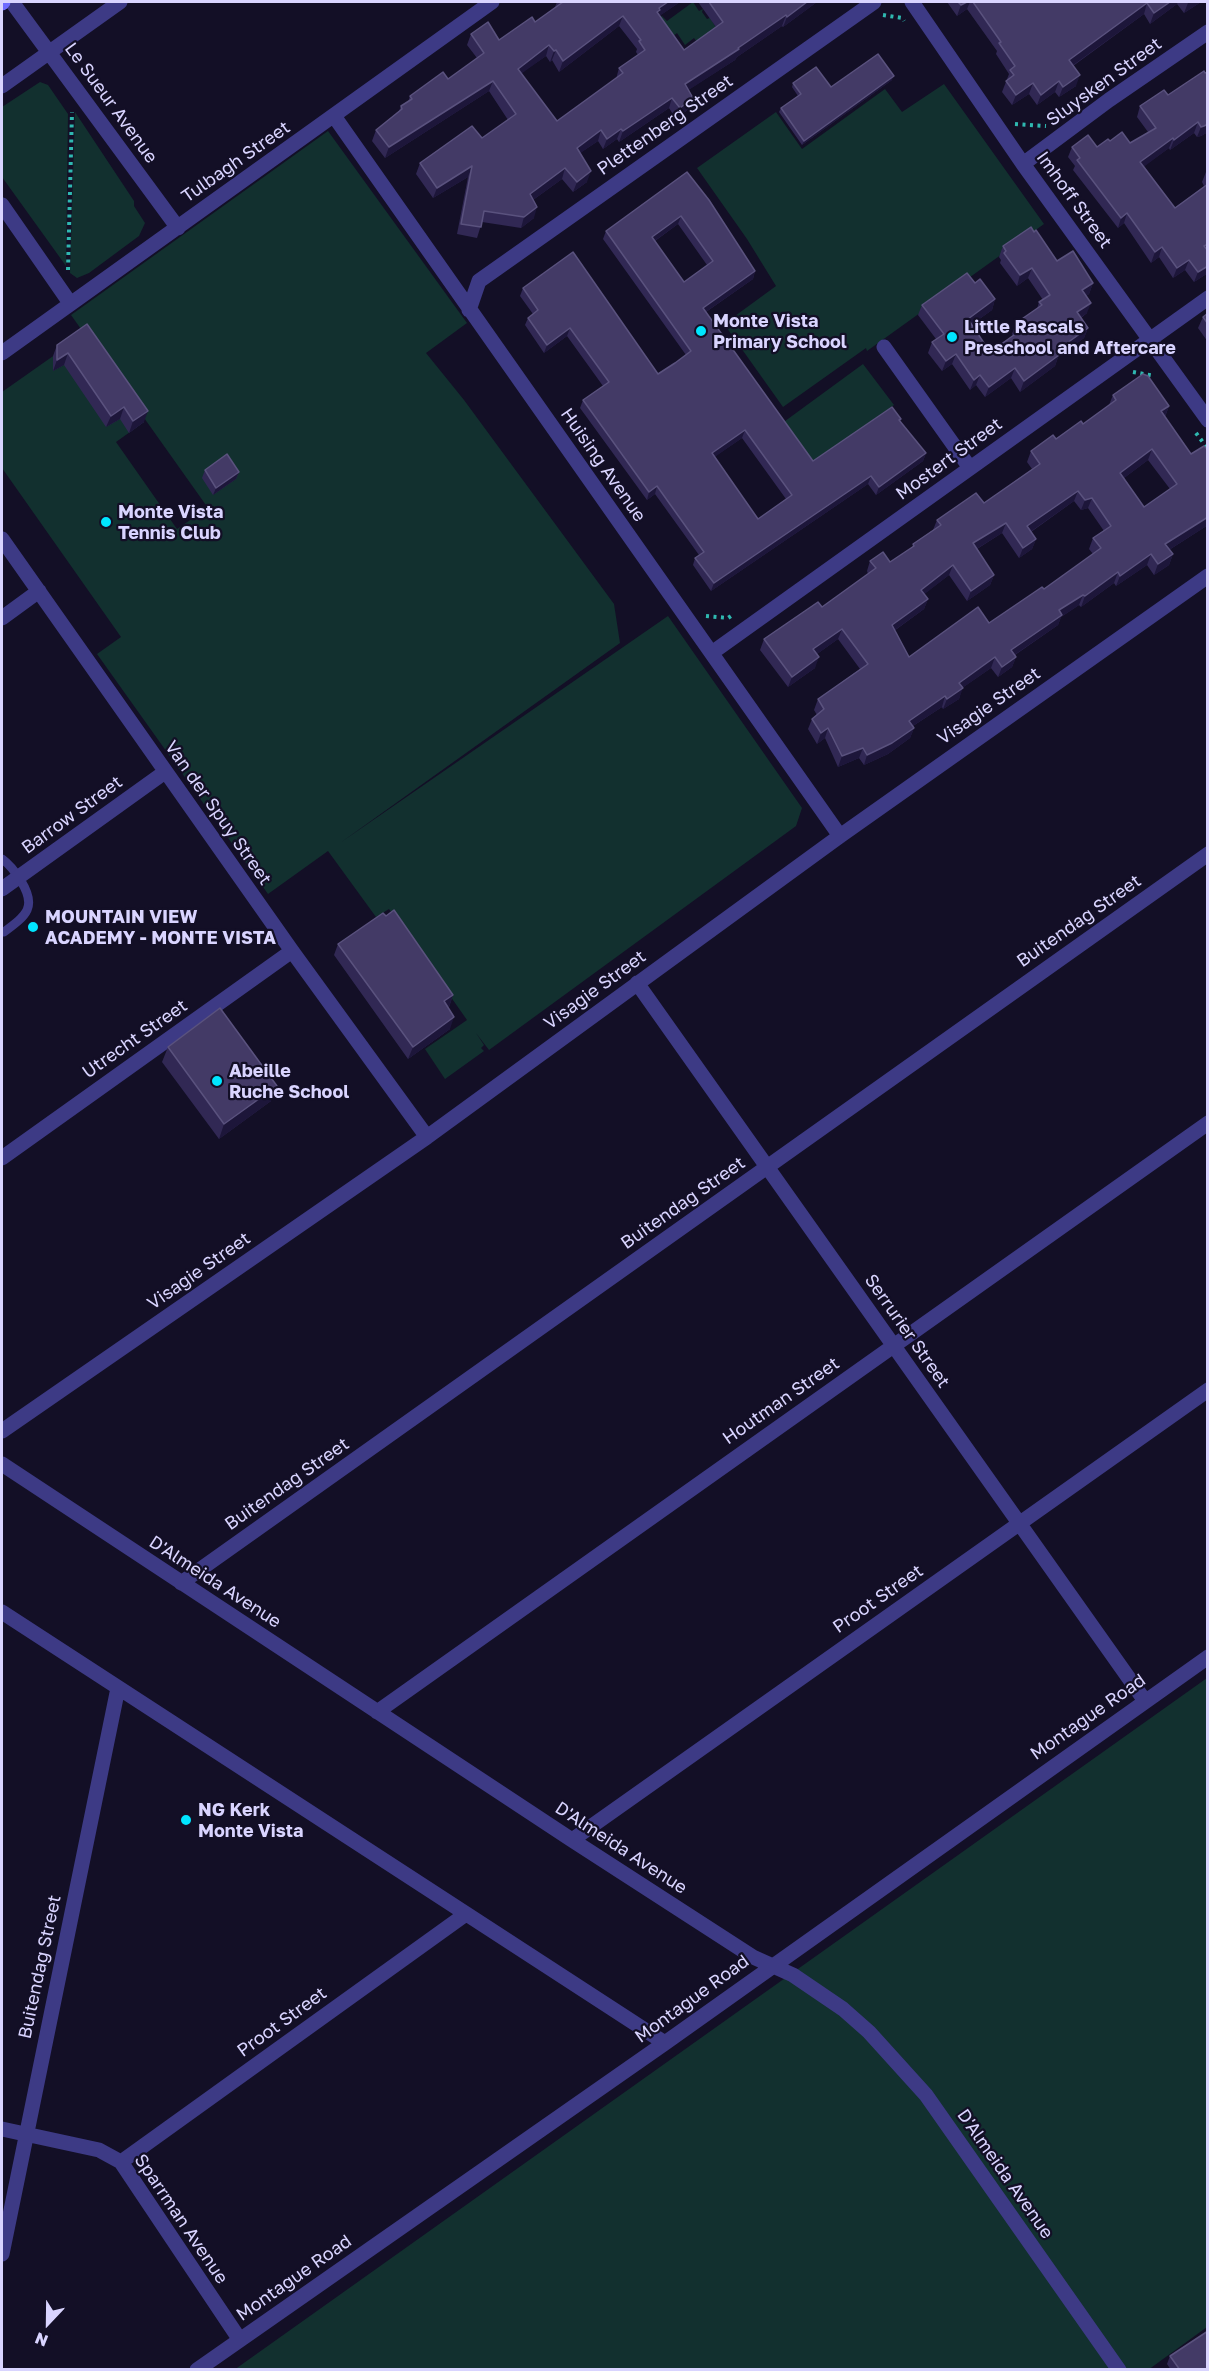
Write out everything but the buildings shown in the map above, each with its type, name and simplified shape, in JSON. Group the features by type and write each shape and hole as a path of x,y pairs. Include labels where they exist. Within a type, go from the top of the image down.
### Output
{"street":[{"name":"Le Sueur Avenue","path":"12,2 178,228"},
{"path":"2,86 120,2"},
{"name":"Tulbagh Street","path":"2,353 492,2"},
{"name":"Imhoff Street","path":"912,2 1023,164 1208,420"},
{"name":"Plettenberg Street","path":"479,281 878,8"},
{"name":"Sluysken Street","path":"1023,164 1109,100 1208,32"},
{"name":"Huising Avenue","path":"334,116 713,652 840,836"},
{"path":"2,205 70,303"},
{"path":"445,275 465,282 479,281 469,310"},
{"name":"Mostert Street","path":"713,652 1208,298"},
{"path":"884,347 970,468"},
{"name":"Van der Spuy Street","path":"2,539 292,951 427,1137"},
{"name":"Visagie Street","path":"2,1431 427,1137 840,836 1208,576"},
{"path":"2,618 39,591"},
{"name":"Barrow Street","path":"2,889 165,772"},
{"name":"Buitendag Street","path":"181,1583 1208,854"},
{"name":"Utrecht Street","path":"2,1158 292,951"},
{"name":"Serrurier Street","path":"637,983 1145,1701"},
{"name":"Houtman Street","path":"377,1712 1208,1123"},
{"name":"Proot Street","path":"572,1840 1208,1390"},
{"name":"D'Almeida Avenue","path":"2,1464 572,1840 753,1957 793,1975 829,1998 857,2020 926,2095 1119,2370"},
{"path":"2,1612 665,2043"},
{"name":"Montague Road","path":"197,2370 665,2043 1208,1657"},
{"name":"Buitendag Street","path":"2,2254 118,1688"},
{"name":"Proot Street","path":"121,2162 466,1914"},
{"name":"Sparrman Avenue","path":"2,2129 99,2150 121,2162 240,2340"}],"lane":[{"path":"2,859 18,877 29,895 30,905 25,914 4,932"}],"path":[{"path":"878,8 902,18 909,28"},
{"path":"67,274 72,112"},
{"path":"700,606 706,616 728,618 738,612"}],"green space":[{"path":"693,2 699,11 703,9 702,12 707,19 710,18 719,32 700,46 694,38 685,45 677,33 667,41 653,23 662,16 667,21"},
{"path":"40,82 48,85 68,114 66,266 2,177 2,107"},
{"path":"944,84 1044,224 867,351 866,348 783,407 724,324 776,286 747,239 697,168 776,112 802,149 885,89 902,112"},
{"path":"75,112 134,201 134,206 145,223 139,236 89,273 77,278 70,273"},
{"path":"328,131 467,323 426,353 464,400 614,604 620,643 340,843 668,616 802,808 796,826 489,1050 476,1033 484,1045 481,1048 484,1051 445,1079 425,1049 467,1020 389,909 376,917 328,851 268,894 97,654 121,637 2,468 2,392 83,335 144,422 116,442 177,529 208,508 71,315"},
{"path":"863,364 894,405 810,465 781,424"},
{"path":"1207,1678 1207,2327 1148,2370 234,2370"}],"place":[{"name":"Monte Vista Primary School","path":"701,331"},
{"name":"Little Rascals Preschool and Aftercare","path":"952,337"},
{"name":"Monte Vista Tennis Club","path":"106,522"},
{"name":"MOUNTAIN VIEW ACADEMY - MONTE VISTA","path":"33,927"},
{"name":"Abeille Ruche School","path":"217,1081"},
{"name":"NG Kerk Monte Vista","path":"186,1820"}]}
